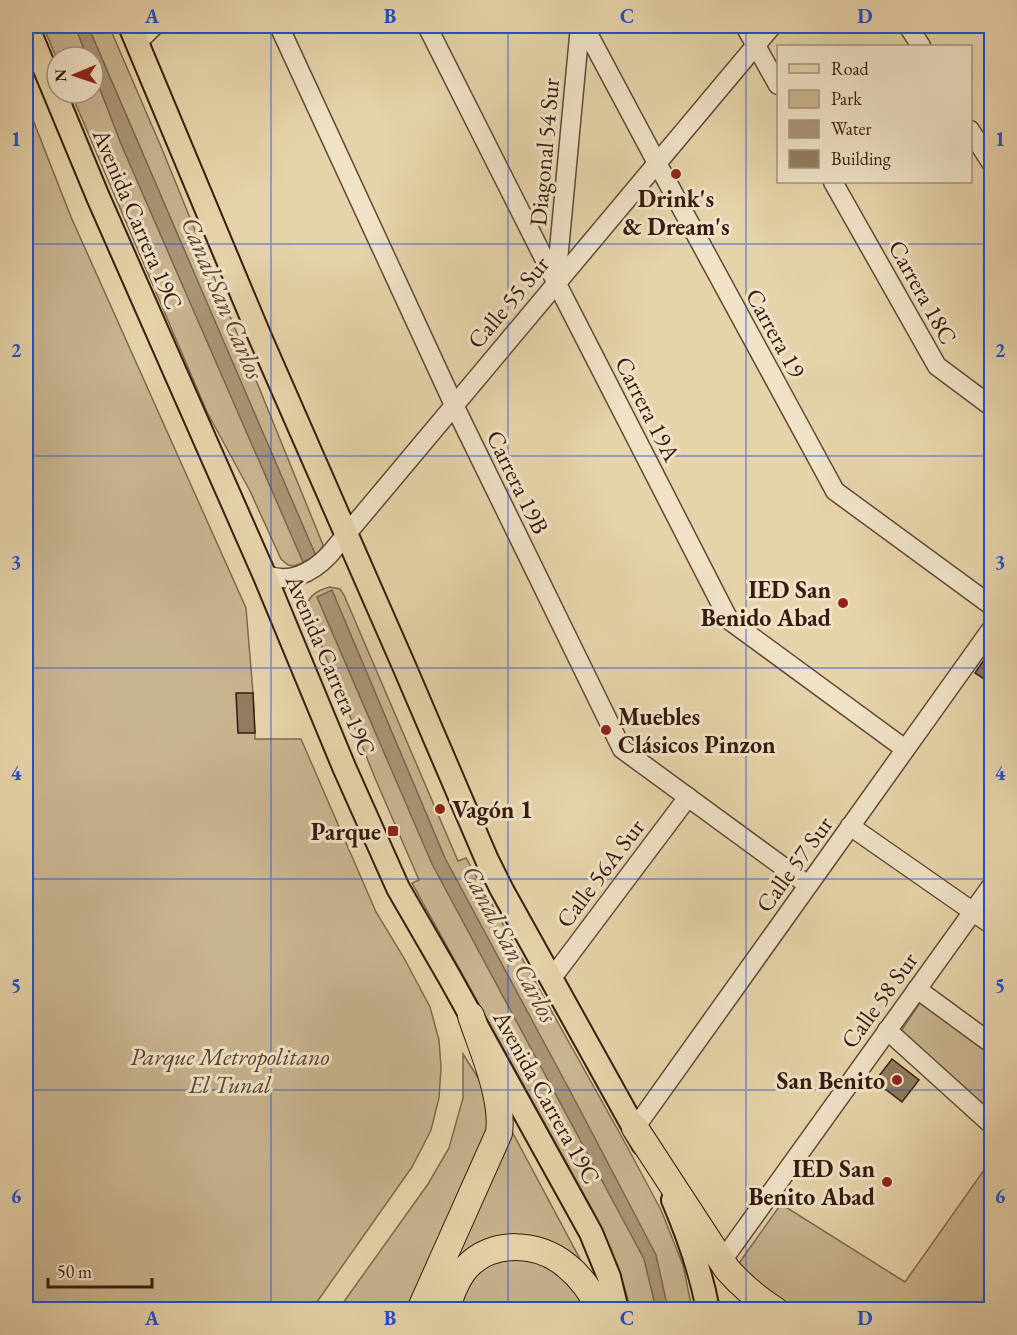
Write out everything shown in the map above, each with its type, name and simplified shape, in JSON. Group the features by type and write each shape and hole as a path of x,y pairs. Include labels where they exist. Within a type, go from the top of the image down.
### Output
{"highway":[{"path":"420,1310 499,1133 500,1114 497,1098 471,1016"},
{"path":"634,1128 722,1261 742,1286 775,1310"},
{"path":"446,1310 453,1289 466,1268 482,1255 503,1248 535,1249 557,1259 581,1280 601,1310"}],"main road":[{"name":"Avenida Carrera 19C","path":"27,26 98,196 264,574 398,888 591,1233 609,1276 617,1310"},
{"path":"134,34 260,337 487,860 673,1199 700,1273 708,1310"}],"street":[{"path":"134,34 154,26"},
{"name":"Carrera 19B","path":"279,26 454,405 622,749 808,885"},
{"name":"Carrera 19A","path":"427,26 729,621 905,749"},
{"name":"Diagonal 54 Sur","path":"556,282 582,26"},
{"name":"Carrera 19","path":"582,26 836,491 992,606"},
{"path":"745,26 777,83"},
{"name":"Calle 55 Sur","path":"264,574 274,578 292,578 309,571 323,561 772,26"},
{"path":"908,26 920,45"},
{"path":"972,133 992,164"},
{"name":"Carrera 18C","path":"834,183 937,366 992,407"},
{"name":"Calle 57 Sur","path":"634,1128 992,628"},
{"name":"Calle 56A Sur","path":"552,978 688,797"},
{"path":"850,826 992,925"},
{"name":"Calle 58 Sur","path":"722,1261 992,885"},
{"path":"917,988 992,1044"},
{"path":"887,1030 992,1125"}],"green space":[{"path":"43,26 109,26 162,149 323,545 317,556 310,560 294,566 288,565 281,559 250,491 207,412 76,105 105,105 105,45 51,45"},
{"name":"Parque Metropolitano El Tunal","path":"26,102 71,217 246,608 255,739 301,739 376,912 430,1007 439,1040 441,1067 439,1098 431,1130 412,1167 312,1309 26,1309"},
{"path":"330,587 340,589 344,595 458,861 466,858 661,1210 683,1265 692,1309 630,1309 619,1271 593,1211 412,883 419,880 307,610 308,601 314,594"},
{"path":"923,998 991,1048 991,1116 901,1031"},
{"path":"463,1054 482,1084 489,1129 410,1309 338,1310 428,1184 449,1148 463,1098"},
{"path":"508,1124 587,1272 510,1238 428,1310"},
{"path":"991,1160 991,1309 788,1309 772,1301 737,1266 781,1204 905,1282"},
{"path":"496,1256 543,1259 580,1287 583,1309 454,1310 464,1282"}],"water":[{"path":"75,26 88,26 96,45 82,45"},
{"path":"105,66 316,556 303,562 121,144 105,102"},
{"path":"332,590 445,858 656,1255 668,1309 656,1309 644,1259 432,864 317,597"}],"building":[{"path":"992,648 992,684 975,673"},
{"path":"236,693 253,693 255,733 238,733"},
{"name":"San Benito","path":"892,1059 919,1080 902,1102 875,1081"}],"place":[{"name":"Drink's & Dream's","path":"676,174"},
{"name":"IED San Benido Abad","path":"843,603"},
{"name":"Muebles Clásicos Pinzon","path":"606,730"},
{"name":"Vagón 1","path":"440,809"},
{"name":"Parque","path":"393,831"},
{"name":"San Benito","path":"897,1080"},
{"name":"IED San Benito Abad","path":"887,1182"}],"water label":[{"name":"Canal San Carlos","path":"223,298"},
{"name":"Canal San Carlos","path":"510,944"}]}
